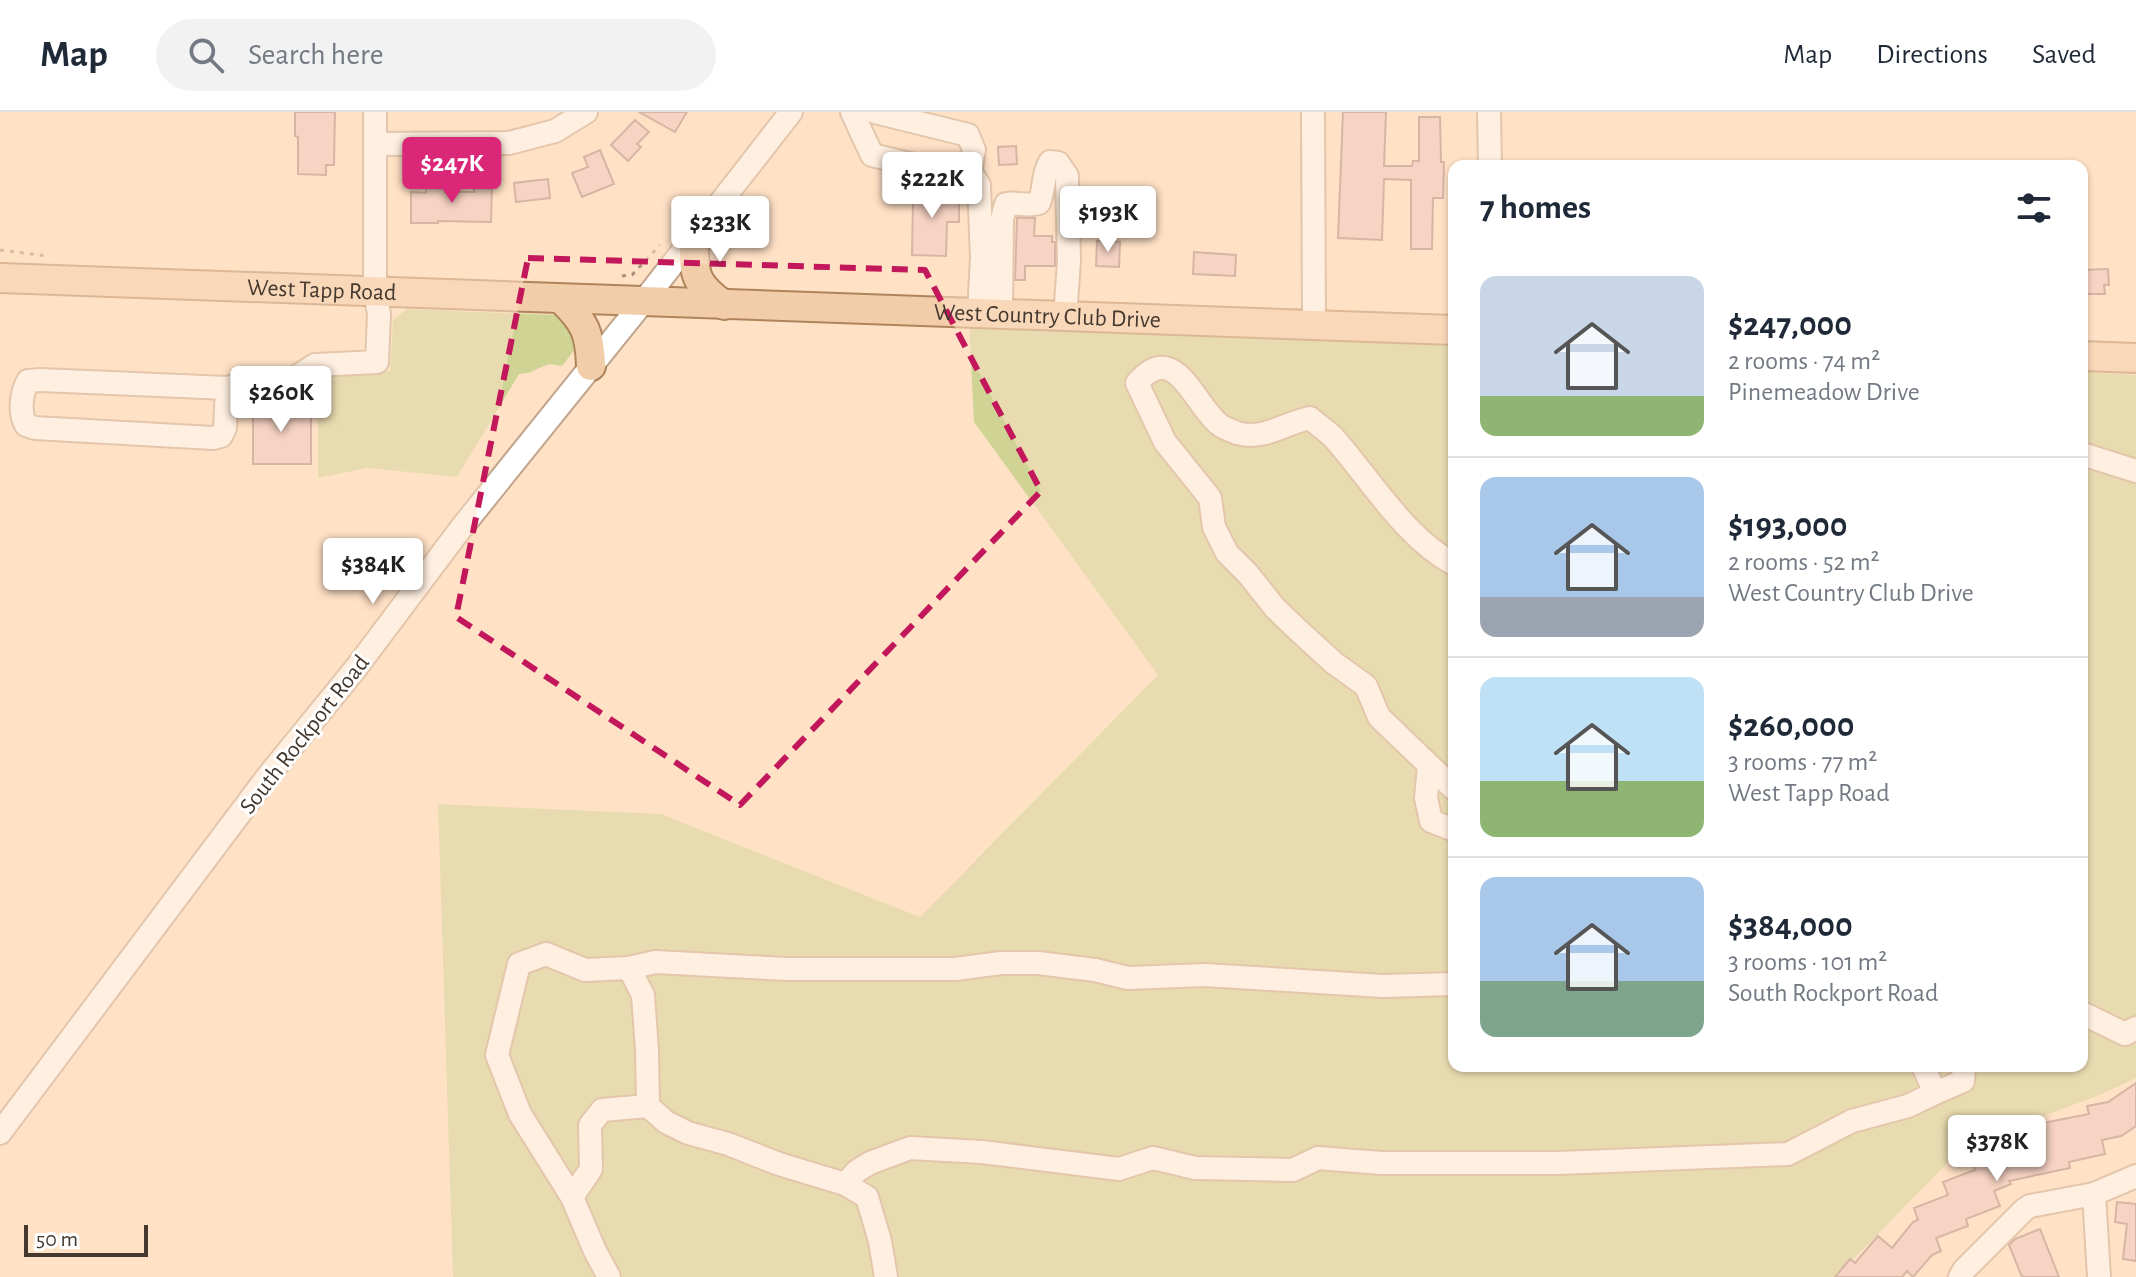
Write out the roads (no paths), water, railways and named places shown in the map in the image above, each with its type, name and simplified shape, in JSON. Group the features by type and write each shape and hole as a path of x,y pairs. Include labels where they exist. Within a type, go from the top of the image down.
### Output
{"main road":[{"path":"694,235 696,275 708,293 724,305"},
{"name":"West Tapp Road","path":"0,278 643,302"},
{"path":"561,299 584,324 590,341 591,366"},
{"name":"West Country Club Drive","path":"643,302 1448,330"},
{"path":"2088,356 2136,358"}],"street":[{"path":"227,388 225,428 221,436 213,438 35,428 26,425 22,418 24,389 28,381 227,388 292,380 315,365 377,362 375,112"},
{"path":"375,144 509,143 555,131 586,112"},
{"name":"South Rockport Road","path":"0,1133 268,776 791,112"},
{"path":"852,112 872,155 955,175 970,172"},
{"path":"875,112 968,135 974,150 970,172 979,185 982,257 990,314"},
{"path":"1313,112 1314,325"},
{"path":"1489,112 1490,160"},
{"path":"990,314 1006,204 1030,206 1039,203 1044,171 1050,162 1058,163 1067,176 1069,261 1065,317"},
{"path":"1448,560 1425,545 1332,436 1310,418 1294,421 1261,436 1240,434 1220,426 1184,378 1167,368 1147,371 1137,383 1165,442 1210,498 1214,527 1227,553 1291,624 1334,663 1366,686 1379,717 1448,783"},
{"path":"2088,456 2136,471"},
{"path":"1429,766 1426,798 1431,821 1448,828"},
{"path":"609,1277 572,1197 520,1114 497,1055 519,964 546,954 585,970 629,968 655,962 787,969 955,969 1001,963 1038,963 1095,970 1128,978 1205,975 1383,986 1448,984"},
{"path":"629,968 643,995 648,1106"},
{"path":"2088,1016 2125,1034 2136,1028"},
{"path":"1926,1072 1935,1093"},
{"path":"845,1184 870,1163 910,1148 982,1152 1119,1169 1153,1158 1195,1168 1293,1170 1318,1158 1381,1163 1558,1163 1788,1154 1852,1121 1908,1106 1963,1081 1964,1072"},
{"path":"572,1197 591,1169 590,1125 602,1110 648,1106 666,1122 688,1133 845,1184 867,1197 880,1241 886,1277"},
{"path":"1960,1277 2030,1206 2094,1194 2136,1176"},
{"path":"2094,1194 2099,1277"}]}
